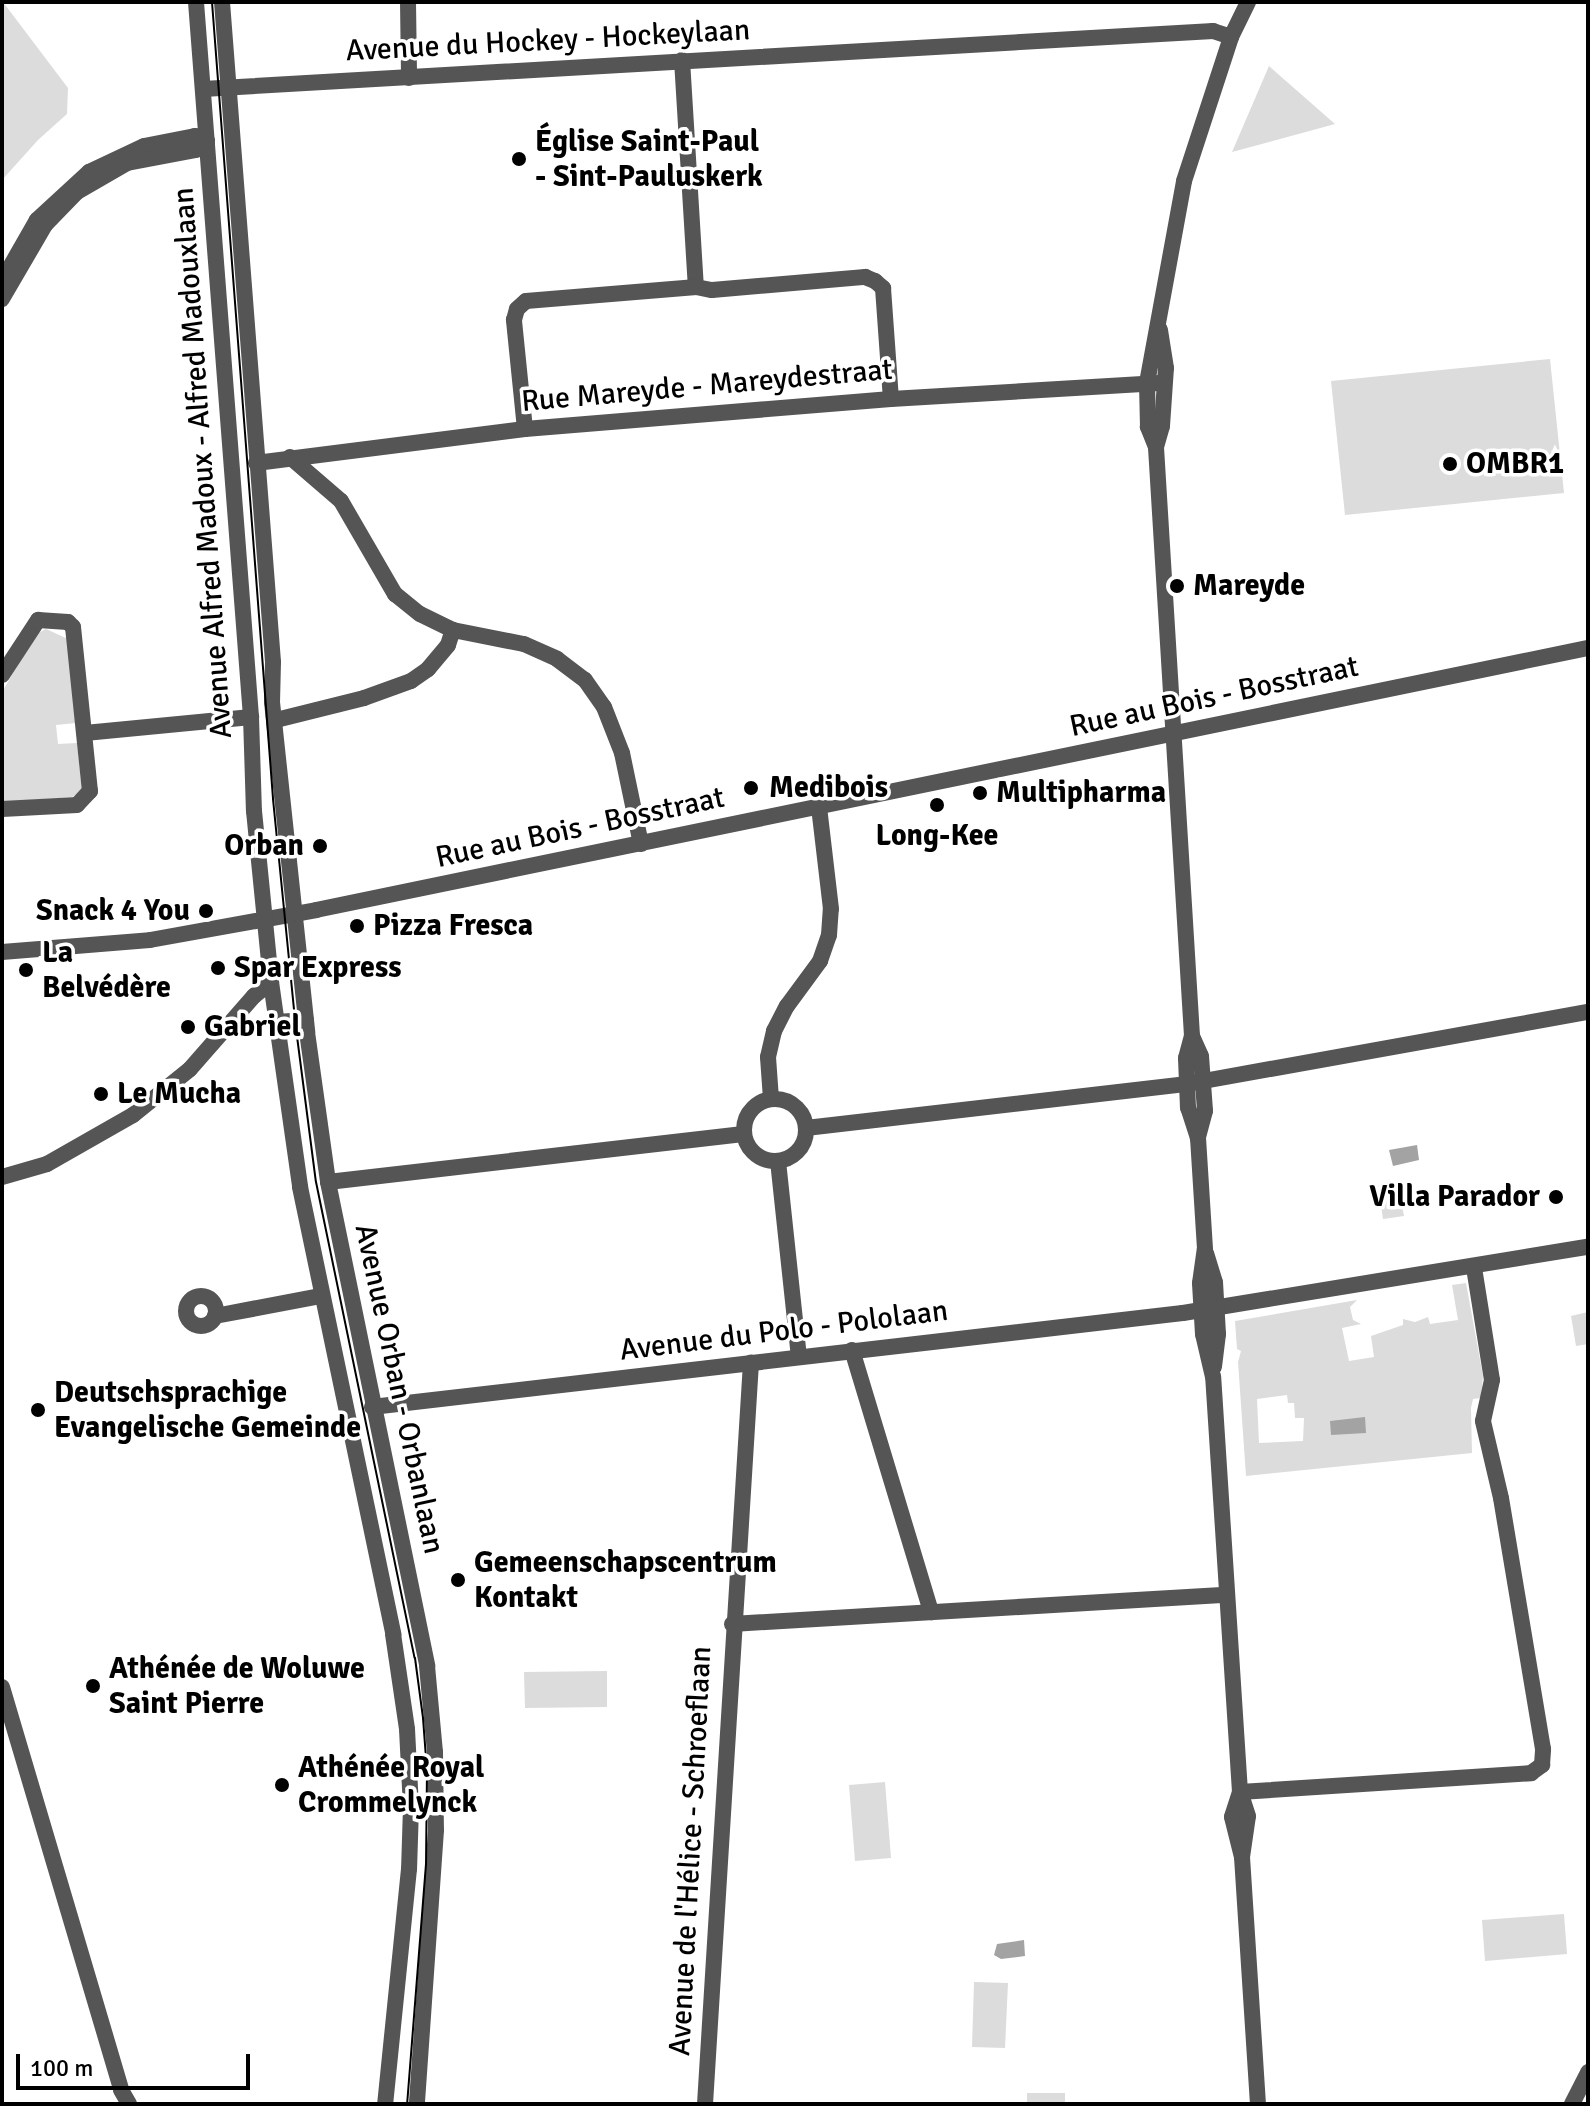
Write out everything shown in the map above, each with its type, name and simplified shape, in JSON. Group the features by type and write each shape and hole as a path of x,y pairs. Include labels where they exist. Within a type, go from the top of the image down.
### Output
{"street":[{"name":"Avenue Alfred Madoux - Alfred Madouxlaan","path":"196,2 264,919"},
{"name":"Avenue Alfred Madoux - Alfred Madouxlaan","path":"222,2 276,720 295,914"},
{"path":"408,2 409,78"},
{"path":"1248,2 1231,37 1184,181 1168,260 1160,329 1165,351 1156,383 1162,426 1156,447 1192,1036 1186,1058 1195,1083 1189,1112 1198,1138 1205,1249 1215,1282 1209,1309 1218,1334 1213,1377 1226,1595 1240,1792 1248,1816 1242,1857 1258,2104"},
{"name":"Avenue du Hockey - Hockeylaan","path":"203,89 1213,31 1231,37"},
{"path":"682,60 696,287"},
{"path":"2,281 37,220 89,172 144,146 195,136 207,141 196,150 127,163 77,192 45,225 2,299"},
{"path":"525,429 514,320 517,309 526,301 696,287 712,290 865,277 875,281 884,294 891,399"},
{"name":"Rue Mareyde - Mareydestraat","path":"256,463 525,429 891,399 1156,383"},
{"path":"290,457 341,501 395,594 420,614 453,630 524,644 557,659 585,680 604,707 622,753 641,844"},
{"path":"2,675 38,620 68,622 77,636 90,791 77,805 2,809"},
{"path":"276,720 364,698 411,681 428,669 448,645 453,630"},
{"name":"Rue au Bois - Bosstraat","path":"2,952 150,940 295,914 1588,648"},
{"path":"85,733 251,717"},
{"path":"771,1099 768,1057 774,1031 787,1006 820,961 829,935 831,909 819,807"},
{"name":"Avenue Orban - Orbanlaan","path":"295,914 328,1182 427,1666 435,1752 435,1869 417,2104"},
{"name":"Avenue Orban - Orbanlaan","path":"264,919 300,1187 393,1634 407,1729 411,1807 409,1869 385,2104"},
{"path":"2,1177 47,1164 133,1115 190,1069 271,982"},
{"path":"806,1128 1195,1083 1588,1012"},
{"path":"277,1022 306,1020"},
{"path":"771,1099 785,1100 797,1108 806,1128 800,1149 790,1158 778,1161 767,1161 751,1151 743,1134 748,1114 756,1105 771,1099"},
{"path":"328,1182 743,1134"},
{"path":"778,1161 799,1357"},
{"name":"Avenue du Polo - Pololaan","path":"372,1407 1209,1309 1588,1247"},
{"path":"1240,1792 1531,1773 1542,1765 1543,1749 1501,1498 1483,1421 1492,1380 1474,1267"},
{"path":"215,1316 321,1296"},
{"path":"852,1350 931,1612"},
{"name":"Avenue de l'Hélice - Schroeflaan","path":"705,2104 732,1624 751,1362"},
{"path":"732,1624 1226,1595"},
{"path":"2,1687 7,1724 123,2099"},
{"path":"1572,2104 1588,2072"}],"shaded area":[{"path":"3,2 68,88 67,114 38,140 2,180"},
{"path":"1269,66 1335,124 1232,152"},
{"name":"OMBR1","path":"1550,359 1564,493 1345,515 1331,381"},
{"path":"46,629 68,639 76,723 56,725 58,744 77,743 82,791 72,797 2,802 2,692 36,634"},
{"path":"1417,1145 1419,1160 1393,1166 1389,1150"},
{"path":"1398,1183 1404,1216 1383,1219 1378,1186"},
{"path":"1466,1283 1483,1376 1481,1398 1473,1399 1471,1408 1472,1453 1246,1476 1238,1362 1241,1351 1237,1349 1235,1321 1357,1300 1350,1307 1353,1320 1361,1324 1342,1328 1349,1361 1374,1357 1371,1336 1403,1325 1403,1319 1415,1322 1428,1317 1430,1324 1458,1320 1452,1285","holes":["1287,1395 1288,1403 1294,1403 1295,1418 1304,1418 1303,1441 1259,1443 1257,1399"]},
{"path":"1588,1312 1588,1344 1576,1346 1571,1316"},
{"path":"1365,1417 1366,1433 1331,1435 1330,1421"},
{"path":"607,1671 607,1707 525,1708 524,1672"},
{"path":"885,1782 891,1858 855,1861 849,1785"},
{"path":"1564,1914 1567,1954 1485,1961 1482,1920"},
{"path":"1024,1940 1025,1956 1001,1959 994,1955 997,1944"},
{"path":"974,1982 1008,1983 1005,2048 972,2047"},
{"path":"1027,2093 1065,2093 1065,2104 1027,2104"}],"tram line":[{"path":"212,2 273,799 295,1021 316,1182 415,1658 423,1718 427,1771 426,1864 407,2104"}],"place":[{"name":"Église Saint-Paul - Sint-Pauluskerk","path":"519,159"},
{"name":"OMBR1","path":"1450,464"},
{"name":"Mareyde","path":"1177,586"},
{"name":"Medibois","path":"751,788"},
{"name":"Multipharma","path":"980,793"},
{"name":"Long-Kee","path":"937,805"},
{"name":"Orban","path":"320,846"},
{"name":"Snack 4 You","path":"206,911"},
{"name":"Pizza Fresca","path":"357,926"},
{"name":"Spar Express","path":"218,968"},
{"name":"La Belvédère","path":"26,970"},
{"name":"Gabriel","path":"188,1027"},
{"name":"Le Mucha","path":"101,1094"},
{"name":"Villa Parador","path":"1556,1197"},
{"name":"Deutschsprachige Evangelische Gemeinde","path":"38,1410"},
{"name":"Gemeenschapscentrum Kontakt","path":"458,1580"},
{"name":"Athénée de Woluwe Saint Pierre","path":"93,1686"},
{"name":"Athénée Royal Crommelynck","path":"282,1785"}]}
